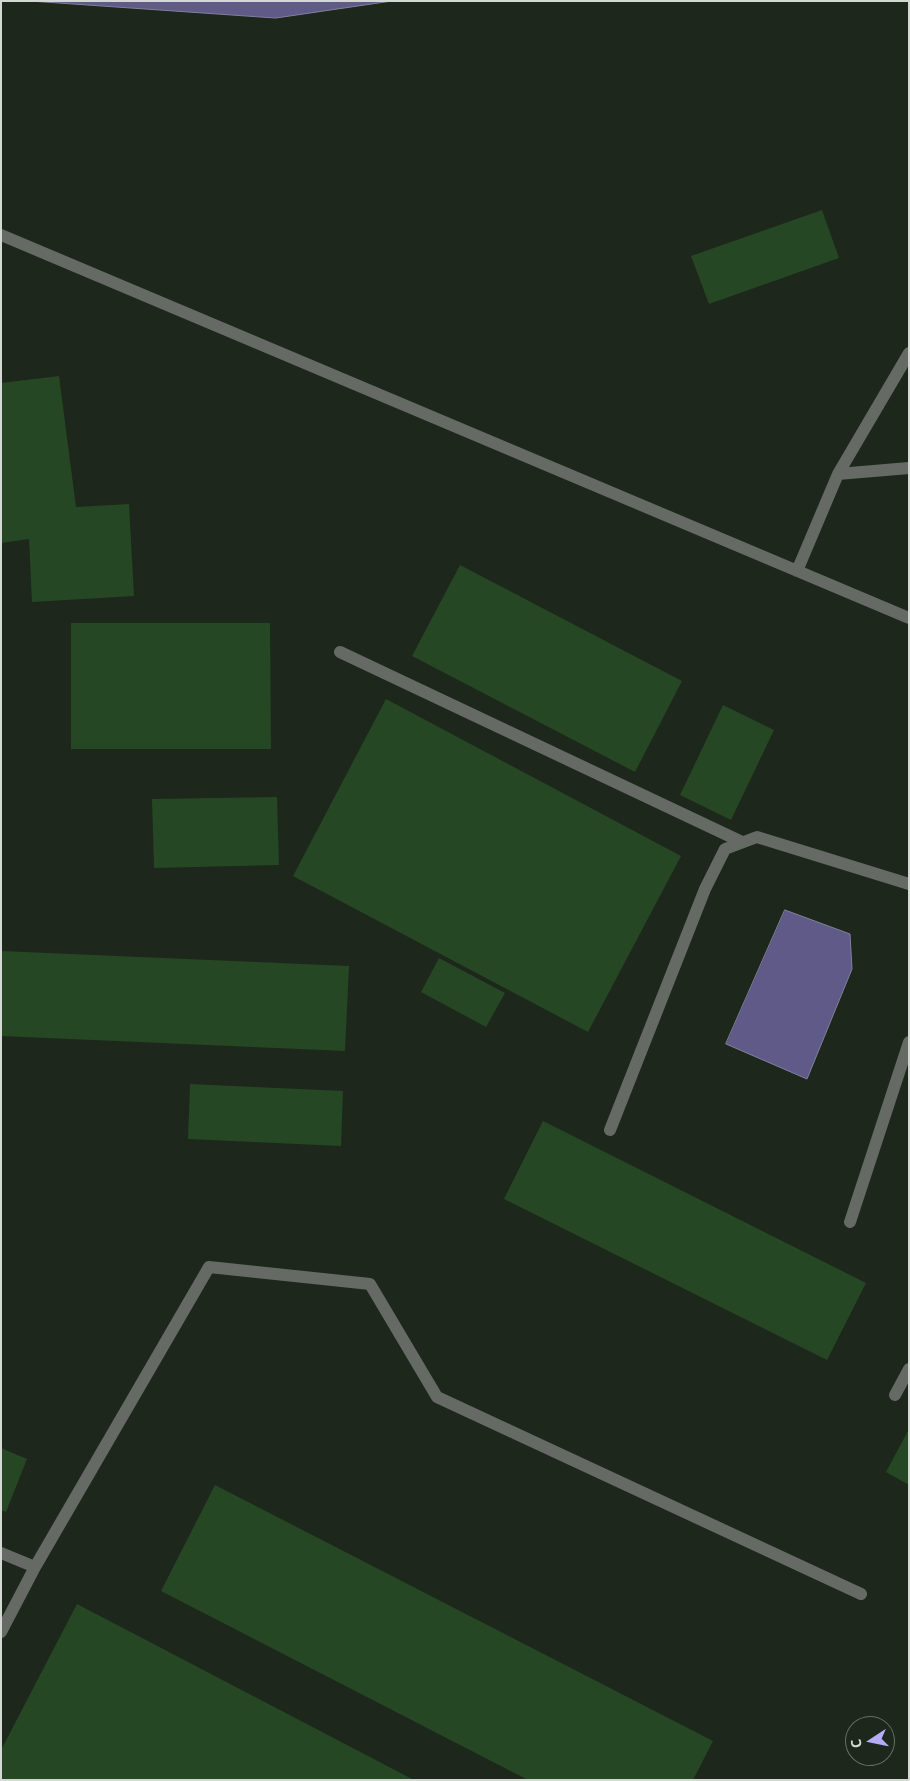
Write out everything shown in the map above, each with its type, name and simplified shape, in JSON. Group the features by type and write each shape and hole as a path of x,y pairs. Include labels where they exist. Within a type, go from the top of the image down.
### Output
{"street":[{"path":"1,235 909,618"},
{"path":"797,571 838,474 909,352"},
{"path":"838,474 909,468"},
{"path":"340,652 742,842"},
{"path":"610,1130 705,889 725,848 757,837 909,884"},
{"path":"850,1222 909,1042"},
{"path":"1,1632 35,1567 209,1267 370,1284 437,1397 861,1594"},
{"path":"895,1395 909,1369"},
{"path":"1,1553 35,1567"}],"shaded area":[{"path":"30,1 392,1 276,18"},
{"path":"785,910 850,934 852,969 807,1079 726,1044"}],"building":[{"path":"822,210 839,258 709,304 691,256"},
{"path":"59,376 76,507 129,504 134,596 32,602 29,539 1,543 1,383"},
{"path":"460,565 682,681 635,772 412,656"},
{"path":"71,623 270,623 271,749 71,749"},
{"path":"386,699 681,856 588,1032 293,876"},
{"path":"723,705 774,730 731,820 680,795"},
{"path":"277,797 279,865 154,868 152,799"},
{"path":"1,951 349,966 345,1051 1,1036"},
{"path":"439,958 505,993 486,1027 421,992"},
{"path":"190,1084 343,1091 341,1146 188,1139"},
{"path":"543,1121 866,1283 827,1360 504,1199"},
{"path":"909,1429 909,1485 886,1472"},
{"path":"1,1448 27,1459 6,1512 1,1510"},
{"path":"215,1485 713,1741 693,1780 528,1780 161,1591"},
{"path":"77,1604 414,1780 1,1780 1,1750"}]}
